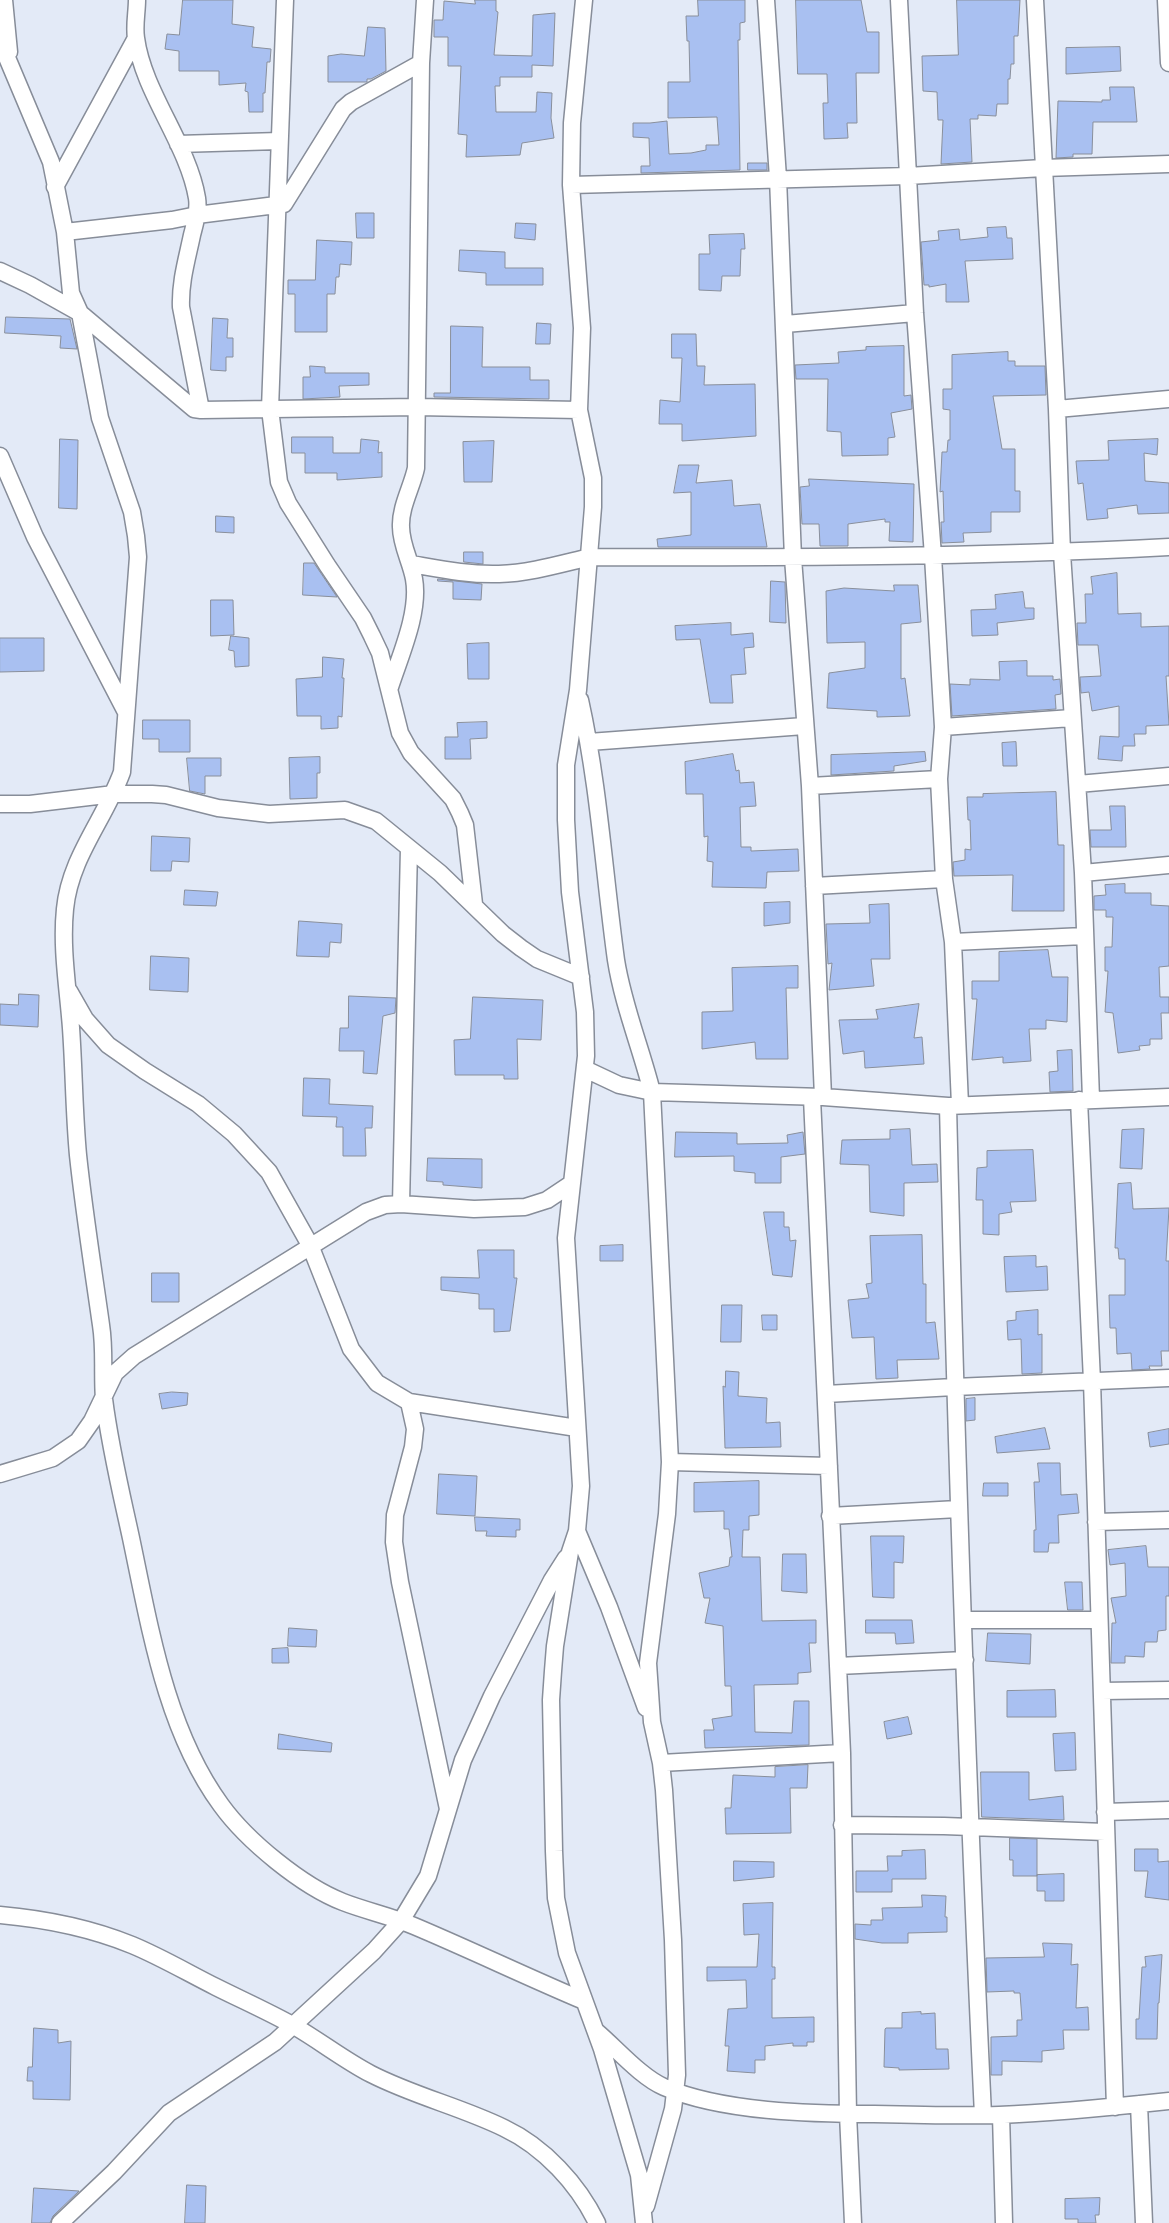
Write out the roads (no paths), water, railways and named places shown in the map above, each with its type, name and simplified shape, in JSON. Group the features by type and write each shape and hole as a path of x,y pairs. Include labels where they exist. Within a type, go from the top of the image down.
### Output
{"street":[{"path":"4,0 11,68"},
{"path":"137,0 136,38 147,76 178,144 195,187 198,200 198,215 181,293 201,410"},
{"path":"285,0 270,409 279,482 288,503 364,618 380,653 400,733 411,753 453,799 462,819 474,904"},
{"path":"390,687 410,624 415,592 411,564 400,527 402,510 413,482 416,468 421,63 425,0"},
{"path":"584,0 572,123 571,185 582,328 579,410 593,478 590,557 578,690 566,766 566,820 570,892 585,1012 585,1069 580,1130 571,1184 566,1238 581,1486 577,1531 570,1552 555,1646 551,1700 554,1850 556,1898 567,1953 595,2030 639,2175 645,2220"},
{"path":"766,0 778,178 793,558 804,726 810,786 814,886 817,1098 830,1516 842,1753 848,2114 853,2223"},
{"path":"899,0 915,313 934,556 942,727 939,778 944,879 954,942 954,1386 964,1620 969,1828 983,2115"},
{"path":"1035,0 1058,409 1062,553 1078,784 1082,873 1092,1381 1104,1812 1115,2107"},
{"path":"1166,0 1169,63"},
{"path":"55,187 136,38"},
{"path":"0,40 51,162 65,232 71,293 80,313 100,418 132,512 136,536 138,557 122,772 114,794 81,850 72,875 65,908 64,955 78,1151 90,1258 102,1328 104,1394 111,1454 157,1662 187,1743 202,1774 221,1806 250,1838 297,1876 339,1900 400,1921 584,2001"},
{"path":"65,232 172,220 284,204 343,109 351,102 421,63"},
{"path":"178,144 279,141"},
{"path":"571,185 908,176 1043,168 1169,164"},
{"path":"0,271 30,285 80,313 194,408 201,410 417,407 579,410"},
{"path":"785,324 915,313"},
{"path":"1058,409 1169,399"},
{"path":"0,456 35,536 126,712"},
{"path":"411,564 458,572 499,574 542,569 590,557 793,558 934,556 1062,553 1169,547"},
{"path":"578,690 589,742 604,843 616,961 622,990 644,1058 652,1092 670,1462 668,1514 648,1663 652,1722"},
{"path":"942,727 1072,718"},
{"path":"589,742 804,726"},
{"path":"1078,784 1169,776"},
{"path":"810,786 939,778"},
{"path":"0,804 30,804 114,794 166,795 218,808 268,814 344,810 376,821 474,904 503,934 529,954 581,977"},
{"path":"401,1204 409,848"},
{"path":"1082,873 1169,865"},
{"path":"814,886 944,879"},
{"path":"954,942 1084,936"},
{"path":"67,986 86,1019 108,1045 198,1104 234,1134 269,1172 310,1245 351,1349 377,1383 409,1402 577,1428"},
{"path":"585,1069 619,1085 652,1092 817,1098 954,1106 1169,1097"},
{"path":"0,1474 54,1458 78,1441 92,1421 115,1373 134,1356 366,1212 385,1206 401,1204 474,1209 525,1207 547,1200 571,1184"},
{"path":"826,1394 954,1386 1169,1378"},
{"path":"409,1402 415,1429 413,1447 395,1515 394,1542 400,1582 448,1809"},
{"path":"670,1462 829,1466"},
{"path":"830,1516 958,1509"},
{"path":"1096,1522 1169,1520"},
{"path":"577,1531 599,1581 652,1722 661,1763 673,1940 676,2091 645,2220"},
{"path":"60,2223 114,2172 169,2113 275,2042 374,1951 400,1921 428,1876 464,1760 492,1696 552,1580 570,1552"},
{"path":"964,1620 1099,1620"},
{"path":"838,1666 965,1660"},
{"path":"1102,1691 1169,1690"},
{"path":"661,1763 842,1753"},
{"path":"1104,1812 1169,1810"},
{"path":"842,1825 944,1826 1105,1832"},
{"path":"0,1915 35,1918 68,1925 132,1945 293,2026 370,2073 432,2100 474,2114 506,2128 536,2148 567,2177 588,2204 597,2223"},
{"path":"595,2030 648,2077 676,2091 745,2106 848,2114 1001,2115 1169,2101"},
{"path":"1139,2104 1144,2223"},
{"path":"1001,2115 1004,2223"}]}
